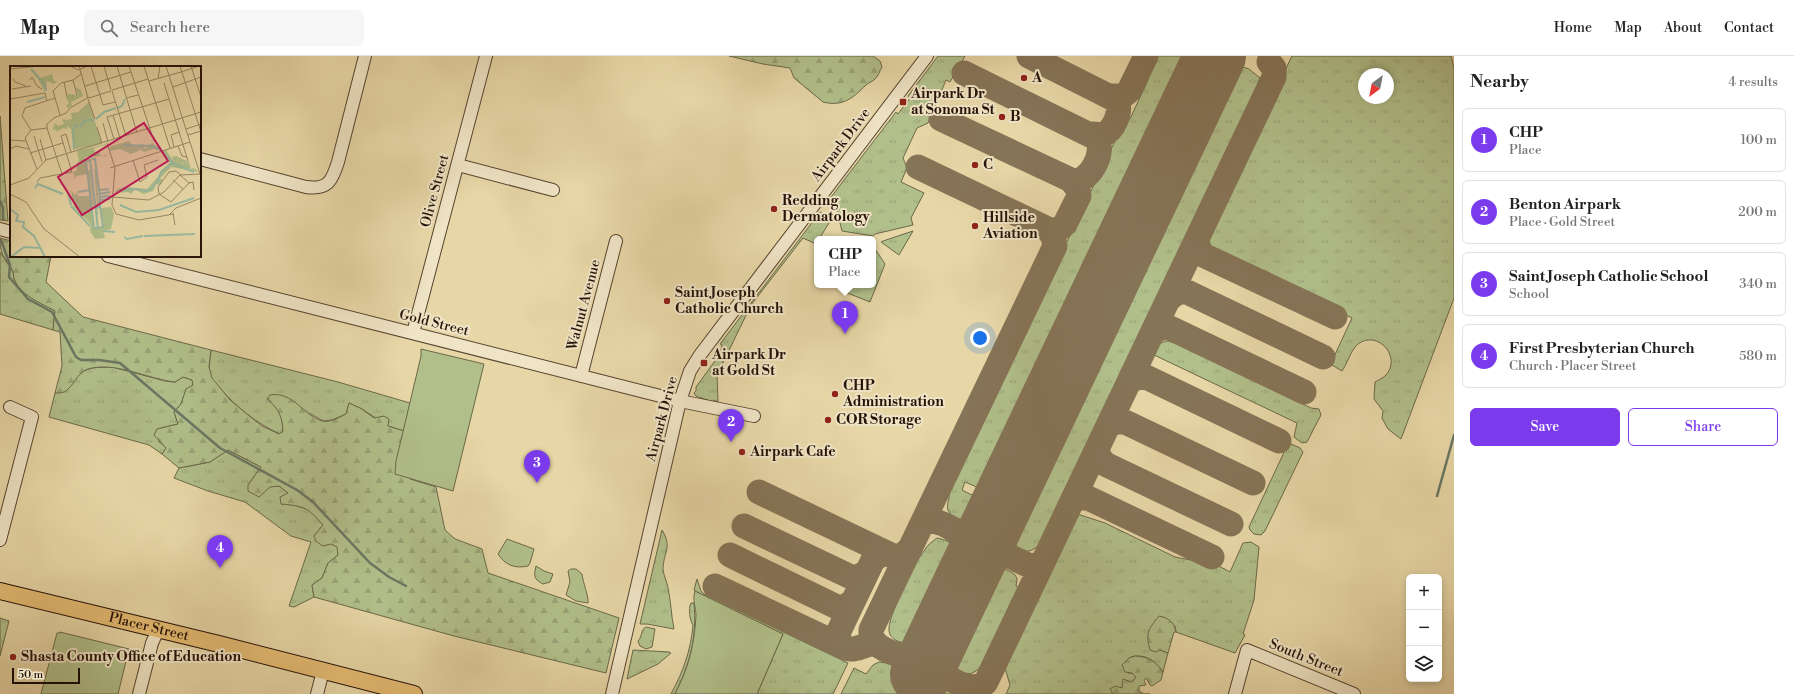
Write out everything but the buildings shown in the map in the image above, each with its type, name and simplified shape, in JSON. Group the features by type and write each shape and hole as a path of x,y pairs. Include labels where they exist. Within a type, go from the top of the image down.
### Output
{"main road":[{"name":"Placer Street","path":"0,591 409,693"}],"street":[{"path":"201,159 306,187 316,188 328,183 333,177 338,162 365,56"},
{"name":"Olive Street","path":"413,333 486,56"},
{"name":"Airpark Drive","path":"612,694 680,401 690,371 700,355 927,56"},
{"path":"458,166 553,190"},
{"path":"0,229 10,232"},
{"name":"Walnut Avenue","path":"581,376 616,241"},
{"name":"Gold Street","path":"112,257 680,401 754,416"},
{"path":"0,540 32,417 10,407"},
{"path":"139,694 152,643 158,630"},
{"name":"South Street","path":"1235,694 1247,650 1354,694"},
{"path":"318,694 323,671"}],"green space":[{"path":"729,56 873,56 880,61 882,67 875,79 867,84 857,94 842,102 830,103 823,102 794,78 790,68 763,64"},
{"path":"938,56 965,56 950,82 946,80 928,123 917,128 903,158 907,168 901,182 924,193 911,218 913,225 875,234 873,236 842,231 837,211 828,201 896,112 898,114 910,98 908,96"},
{"path":"1156,56 1191,56 988,487 984,490 965,482 962,490 976,497 978,494 982,495 977,505 978,508 967,518 959,519 954,517 948,510 947,505 949,494 947,493 1124,122 1130,119 1148,80 1148,73"},
{"path":"1292,56 1451,56 1454,68 1454,298 1401,439 1388,429 1382,418 1383,411 1374,399 1375,382 1385,376 1390,369 1390,354 1386,348 1373,340 1366,340 1358,344 1342,371 1332,365 1332,361 1352,318 1215,252 1210,244 1208,230"},
{"path":"1243,67 1249,69 1260,78 1258,82 1259,94 1047,539 1045,538 1034,549 1026,552 1023,551 1017,547 1011,538 1014,523 1051,452 1231,74"},
{"path":"0,116 8,221 0,220"},
{"path":"820,212 826,215 829,223 821,236 814,236 814,243 803,238 751,305 717,375 718,402 714,400 713,402 696,396 694,393 696,391 696,387 720,354 722,345 720,344"},
{"path":"913,231 899,255 881,242 883,241"},
{"path":"0,238 10,241 10,257 51,257 46,282 83,317 211,350 209,367 212,378 230,400 262,426 279,434 283,431 282,421 277,410 267,399 270,395 278,395 292,400 309,414 322,421 332,420 346,414 349,403 362,409 374,418 384,416 389,419 388,426 404,431 402,440 410,479 436,487 445,530 455,539 482,549 488,573 619,618 606,673 454,636 314,597 312,585 322,578 328,563 338,555 337,547 331,544 323,546 316,541 314,536 323,525 309,511 301,507 281,504 280,497 288,493 279,486 270,487 259,497 248,491 248,485 261,467 228,450 210,462 179,468 162,454 166,448 154,435 157,429 178,424 174,412 181,404 186,389 193,385 192,380 183,377 175,382 132,371 109,367 99,367 84,371 67,390 55,393 62,366 60,332 53,330 55,311 25,294 17,284 13,272 2,254"},
{"path":"876,250 885,264 876,287"},
{"path":"0,252 13,272 14,279 17,284 33,299 55,311 53,330 0,314"},
{"path":"847,288 876,288 870,302 845,292"},
{"path":"1168,341 1185,346 1311,408 1319,409 1321,415 1307,442 1302,443 1294,437 1297,423 1152,354 1152,350 1161,343"},
{"path":"421,349 484,364 453,491 395,474 396,461 421,356"},
{"path":"211,350 338,382 410,403 404,431 388,426 362,409 349,403 346,414 332,420 323,421 311,414 276,406 282,421 283,431 280,434 247,414 232,401 211,378 209,368"},
{"path":"112,367 165,381 175,382 183,377 192,380 193,385 186,390 181,404 174,412 178,424 157,429 159,442 167,448 162,454 149,445 49,417 55,393 61,392 69,387 80,374 87,369"},
{"path":"1291,444 1300,448 1303,452 1265,531 1261,535 1254,534 1249,527 1287,446"},
{"path":"228,450 261,467 248,485 279,486 288,493 281,504 294,505 310,510 323,525 314,536 338,547 338,555 328,563 322,578 312,585 314,597 294,607 289,606 311,542 291,536 245,502 208,491 174,478 179,468 210,462"},
{"path":"1074,513 1105,523 1175,557 1217,565 1230,572 1243,543 1251,542 1259,547 1254,600 1243,634 1245,635 1235,653 1176,632 1175,626 1160,650 1168,653 1163,672 1157,664 1145,657 1131,657 1122,665 1128,673 1132,673 1136,677 1131,683 1125,686 1111,689 1113,694 1006,694 1010,685 1003,661"},
{"path":"662,530 667,541 667,550 663,570 668,586 674,629 640,624"},
{"path":"937,538 948,541 953,546 955,552 954,556 915,637 905,643 899,642 891,636 889,631 893,611 903,588 920,557 927,547"},
{"path":"507,539 534,549 528,566 519,567 511,565 501,558 498,554"},
{"path":"536,566 553,574 550,582 543,584 537,580 535,574"},
{"path":"999,568 1010,571 1015,575 1017,580 1016,586 1020,589 1016,595 1020,597 986,666 982,665 973,673 963,673 956,667 953,662 952,655 992,575"},
{"path":"571,569 576,569 582,574 588,597 588,603 576,601 566,595 570,582 568,571"},
{"path":"697,579 701,591 704,594 848,663 833,694 757,694 783,634 695,591"},
{"path":"695,591 783,634 757,694 675,694 687,665 694,637 696,616 694,600"},
{"path":"691,603 694,603 695,616 691,650 685,672 675,694 671,694 683,669 690,643 693,625 690,615"},
{"path":"1159,616 1170,621 1176,632 1174,632 1168,653 1160,650 1156,652 1150,650 1148,639 1149,631"},
{"path":"0,618 9,621 0,656"},
{"path":"644,628 655,629 652,647 646,649 640,646 638,641"},
{"path":"60,632 129,649 118,694 41,694 57,633"},
{"path":"633,650 671,653 658,664 627,679"},
{"path":"1135,656 1144,657 1154,662 1163,672 1161,680 1152,686 1146,678 1144,680 1146,685 1139,686 1139,691 1144,694 1113,694 1110,689 1115,686 1122,688 1123,679 1132,682 1136,677 1132,673 1125,672 1122,665 1129,658"},
{"path":"879,662 888,663 954,694 841,694 854,668 866,674 873,665"}],"waterway":[{"path":"0,201 3,208 3,219"},
{"path":"1,240 10,265 9,277 28,299 52,312 76,357 81,360 99,360 120,363 220,448 297,490 313,502 370,563 389,577 406,586"},
{"path":"1437,496 1454,435"}],"taxiway":[{"path":"1029,56 1116,100 1118,104 1118,114 1111,129 1103,135 1092,134"},
{"path":"1112,96 1123,96 1129,91 1146,56"},
{"path":"1176,143 1212,67 1223,56"},
{"path":"940,669 949,678 969,686 975,687 986,682 1274,77 1274,68 1269,62"},
{"path":"941,119 1071,180 1084,178 1090,173 1094,166 1098,158 1099,150 1099,143 1096,138 964,73"},
{"path":"918,167 1052,231 1059,229 1065,224 1079,196 1078,189 1071,180"},
{"path":"912,655 899,654 885,650 874,641 871,630 1055,246 1053,236 1048,230"},
{"path":"1197,239 1198,248 1203,255 1335,317"},
{"path":"1169,299 1178,292 1187,292 1323,357"},
{"path":"1152,334 1161,327 1170,328 1304,392"},
{"path":"1129,383 1135,378 1146,377 1279,441"},
{"path":"1108,426 1117,421 1125,422 1253,483"},
{"path":"1011,557 1006,554 1000,546 996,538 995,527 1034,441"},
{"path":"1098,448 1098,456 1105,464 1231,524"},
{"path":"759,492 893,556 902,556 910,548"},
{"path":"1072,502 1080,497 1088,498 1212,557"},
{"path":"922,524 928,522 943,524 957,533 968,545 970,559 964,580"},
{"path":"744,526 851,577 858,577 867,572"},
{"path":"877,644 849,649 840,643 838,633 873,560 880,555 888,554"},
{"path":"730,555 837,607 845,607 853,601"},
{"path":"939,640 971,572 979,562 989,557 1000,555 1011,557 1032,567 1043,562"},
{"path":"715,586 844,647"}],"runway":[{"path":"921,674 1215,56"}],"place":[{"name":"A","path":"1024,78"},
{"name":"Airpark Dr at Sonoma St","path":"903,102"},
{"name":"B","path":"1002,117"},
{"name":"C","path":"975,165"},
{"name":"Redding Dermatology","path":"774,209"},
{"name":"Hillside Aviation","path":"975,226"},
{"name":"Saint Joseph Catholic Church","path":"667,301"},
{"name":"CHP","path":"845,334"},
{"name":"Airpark Dr at Gold St","path":"704,363"},
{"name":"CHP Administration","path":"835,394"},
{"name":"COR Storage","path":"828,420"},
{"name":"Benton Airpark","path":"731,442"},
{"name":"Airpark Cafe","path":"742,452"},
{"name":"Saint Joseph Catholic School","path":"537,483"},
{"name":"First Presbyterian Church","path":"220,568"},
{"name":"Shasta County Office of Education","path":"13,657"}]}
